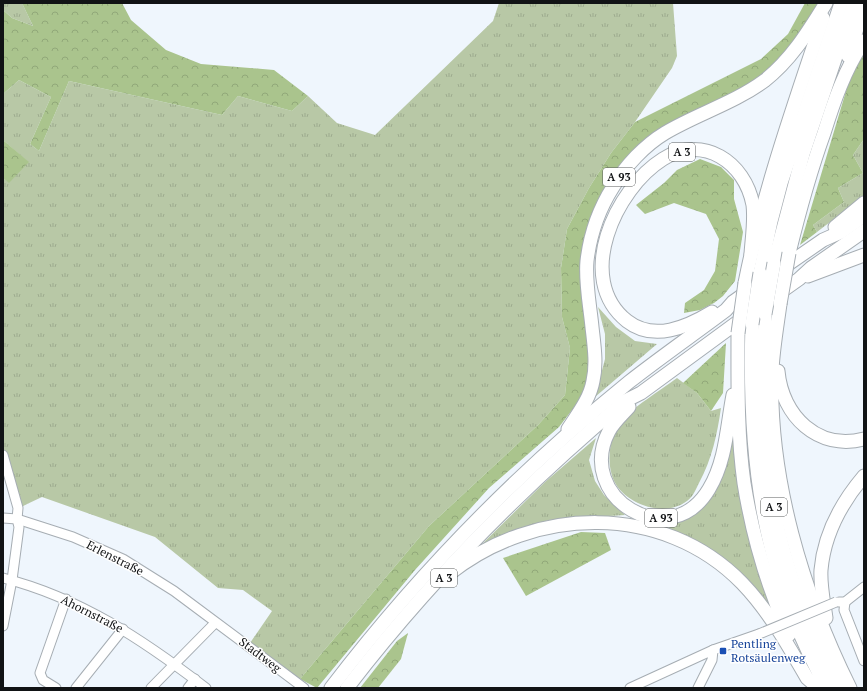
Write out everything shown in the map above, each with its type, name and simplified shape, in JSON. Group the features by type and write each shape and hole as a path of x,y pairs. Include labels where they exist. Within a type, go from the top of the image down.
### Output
{"highway":[{"path":"738,380 738,333 745,283 751,254 779,152 827,3"},
{"name":"A 93","path":"563,438 586,399 593,382 594,350 587,262 590,241 597,219 613,186 622,173 640,153 664,133 741,96 765,80 787,60 804,39 827,3"},
{"name":"A 3","path":"827,688 795,623 774,559 760,501 751,412 752,324 760,273 781,183 841,3"},
{"name":"A 3","path":"839,688 822,655 797,593 776,521 763,426 762,404 765,314 774,263 803,154 854,3"},
{"path":"850,688 808,587 790,528 778,464 772,370 780,304 789,253 802,202 837,86 864,6"},
{"path":"834,100 848,68 864,41"},
{"name":"A 3","path":"733,302 723,305 698,320 671,331 654,332 630,323 620,315 611,304 602,281 601,268 607,236 613,220 636,182 654,165 675,154 687,151 706,151 724,158 743,176 753,206 751,254"},
{"name":"A 93","path":"823,240 836,226 864,203"},
{"name":"A 93","path":"331,688 398,604 446,551 510,486 563,438 630,382 726,310 733,302 823,240 841,232 864,216"},
{"name":"A 93","path":"347,688 418,599 470,544 536,479 625,401 641,393 799,279 811,268 864,231"},
{"path":"799,279 864,255"},
{"path":"776,334 780,381 787,401 797,419 810,431 828,441 853,442 864,439"},
{"name":"A 93","path":"641,393 615,422 605,441 602,454 605,479 612,493 620,503 631,510 643,516 669,518 690,510 700,502 710,488 721,457 738,380"},
{"name":"A 3","path":"738,380 739,433 744,483 762,560 783,622 797,654 815,686"},
{"path":"829,640 822,591 821,569 834,522 843,504 864,476"},
{"name":"A 3","path":"418,599 471,558 503,540 531,531 591,522 644,529 670,537 694,548 716,562 742,582 772,620 807,678 815,686"}],"street":[{"path":"3,455 18,508 17,519 19,527 7,579 3,626"},
{"name":"Erlenstraße","path":"3,518 17,519 73,537 123,559 174,591 215,623"},
{"name":"Ahornstraße","path":"7,579 66,599 123,629 175,664 206,688"},
{"path":"630,688 713,650 840,602 864,587"},
{"path":"56,688 43,680 40,673 66,599"},
{"path":"840,602 864,661"},
{"path":"151,688 215,623"},
{"name":"Stadtweg","path":"215,623 303,687"},
{"path":"76,688 123,629"},
{"path":"698,688 712,660 713,650"},
{"path":"188,688 195,679"}],"green space":[{"path":"3,3 22,3 33,26 12,18 3,10"},
{"path":"22,3 122,3 131,20 166,50 201,64 274,70 308,96 292,111 238,96 222,115 69,81 39,151 30,144 51,97 19,80 3,94 3,10 12,18 33,26"},
{"path":"499,3 673,3 677,56 672,68 635,122 611,153 589,188 567,229 561,268 562,317 570,348 565,395 538,425 429,526 300,679 250,643 272,611 243,590 218,588 155,537 42,497 19,509 3,459 3,178 9,182 28,162 3,140 3,94 19,80 51,97 30,144 39,151 69,81 222,115 238,96 292,111 308,96 337,123 375,135 493,21"},
{"path":"805,3 819,3 784,56 762,76 740,91 651,136 594,214 590,372 585,393 559,427 489,488 415,570 317,688 300,679 429,526 538,425 565,395 570,348 562,317 561,268 567,229 589,188 611,153 635,122 761,59 788,34"},
{"path":"864,48 864,139 853,155 863,173 838,188 844,202 813,225 817,232 800,245 852,71"},
{"path":"864,139 864,196 817,232 813,225 844,202 838,188 863,173 853,155"},
{"path":"3,140 29,162 9,183 3,178"},
{"path":"700,159 721,167 734,180 734,199 743,232 735,281 723,296 714,303 700,310 684,313 685,303 704,290 715,271 719,239 706,214 674,203 645,214 636,205 664,183 677,170"},
{"path":"598,307 616,327 635,341 657,344 595,397 605,359 605,334"},
{"path":"726,343 723,393 711,411 697,393 683,383"},
{"path":"677,378 697,393 711,411 721,408 711,456 693,495 687,501 678,506 657,508 647,506 627,497 614,481 609,459 611,443 616,429 631,411"},
{"path":"733,433 758,571 769,604 734,567 720,557 670,532 669,525 686,518 699,510 716,490 726,465"},
{"path":"596,438 589,460 595,481 604,495 625,515 549,520 508,533 477,549 545,482"},
{"path":"581,532 605,533 611,550 526,596 503,558"},
{"path":"408,633 401,659 378,688 360,688 397,641"}],"place":[{"name":"Pentling Rotsäulenweg","path":"723,651"}]}
